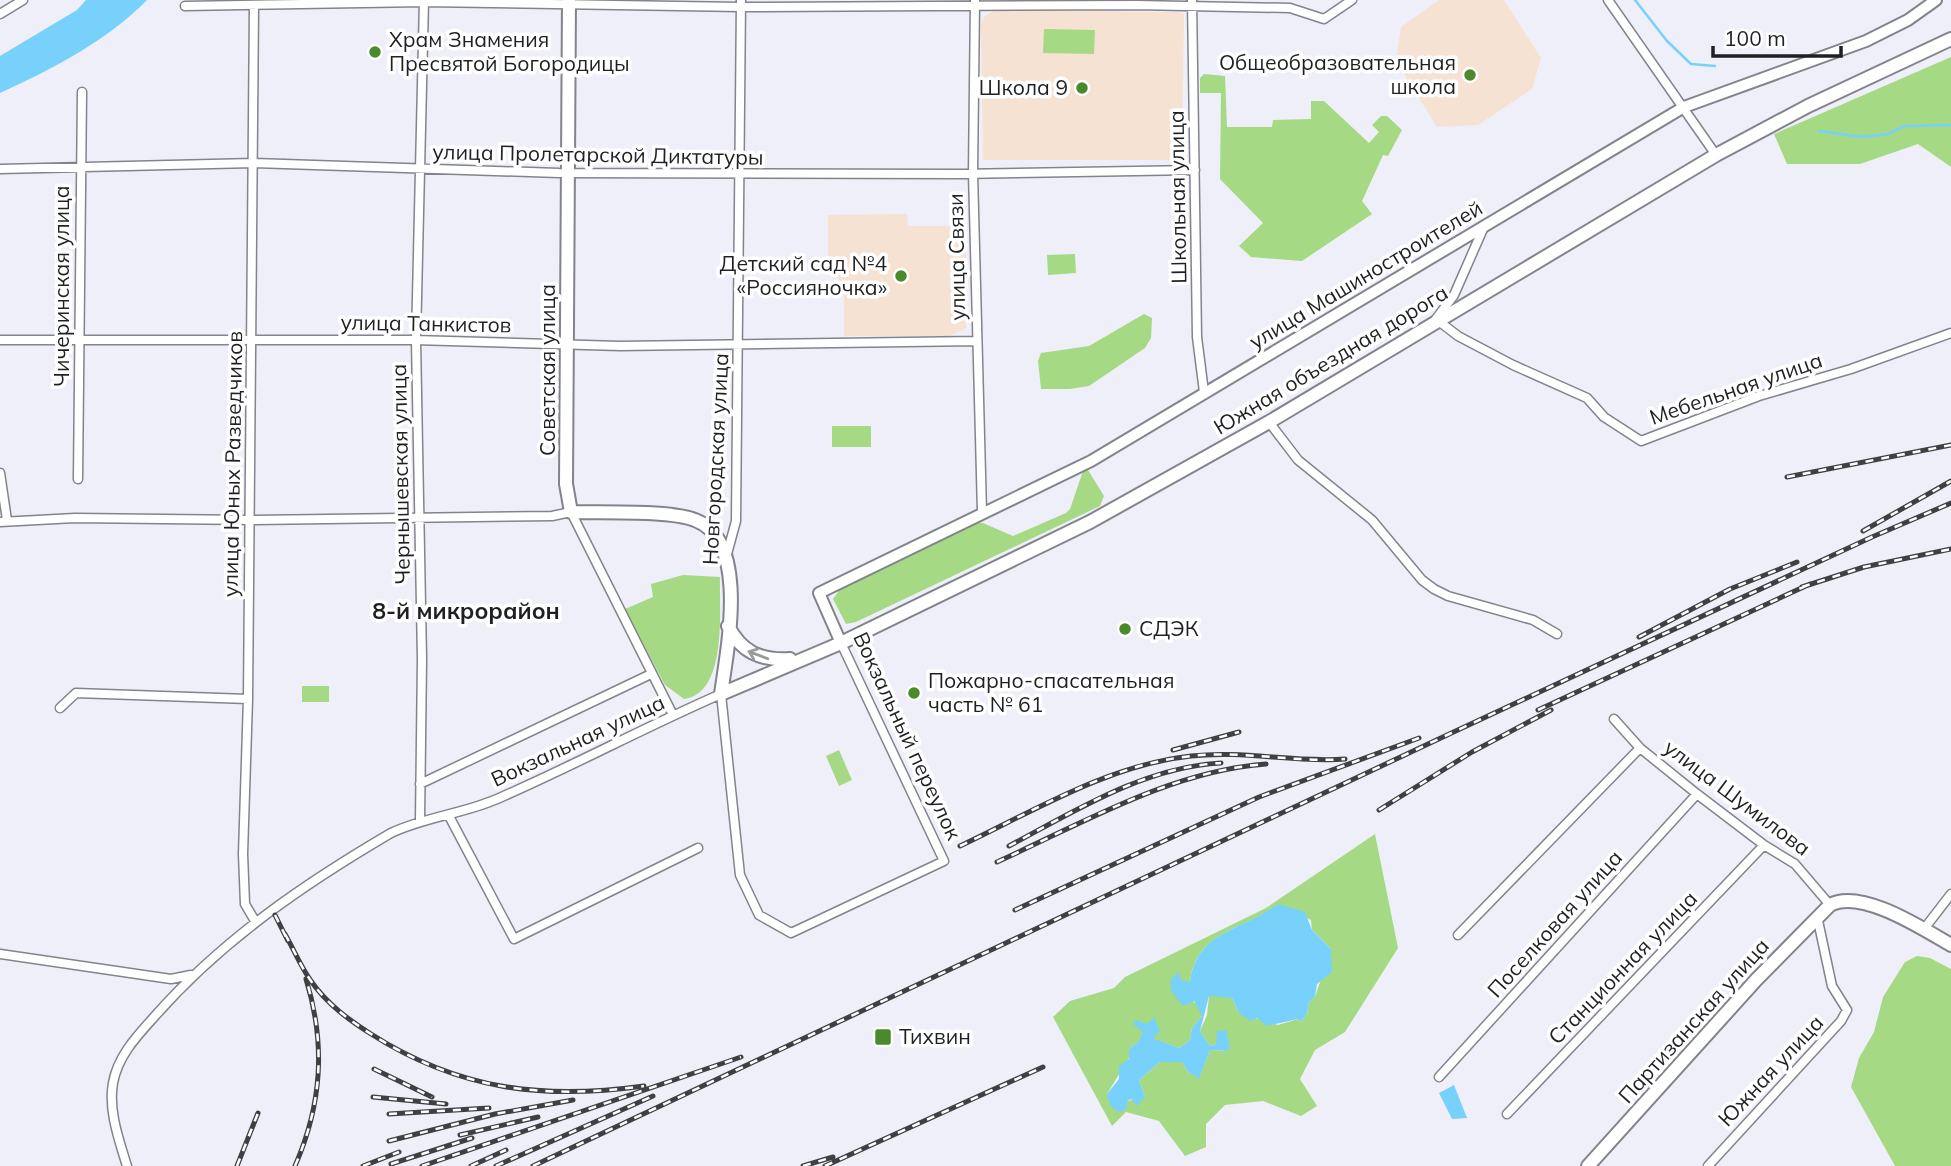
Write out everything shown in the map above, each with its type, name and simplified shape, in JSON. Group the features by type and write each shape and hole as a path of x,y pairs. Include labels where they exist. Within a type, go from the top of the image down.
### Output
{"main road":[{"name":"Советская улица","path":"569,2 566,484 571,512"},
{"name":"Южная объездная дорога","path":"721,694 800,658 841,643 1090,522 1269,422 1436,319 1716,155 1808,106 1951,38"},
{"path":"571,512 696,520 712,530 727,554"},
{"name":"Новгородская улица","path":"721,694 730,593 727,554"},
{"path":"728,626 737,642 752,654 774,660 800,658"},
{"path":"1830,905 1841,899 1876,906 1951,945"},
{"name":"Партизанская улица","path":"1588,1166 1830,905"}],"street":[{"path":"0,14 23,0"},
{"path":"185,6 424,1 741,4 1192,3 1290,8 1324,19 1352,0"},
{"path":"1608,0 1716,155"},
{"name":"улица Машиностроителей","path":"818,593 1091,461 1684,107 1866,41 1908,20 1936,0"},
{"name":"Чернышевская улица","path":"420,821 420,518 416,340 424,1"},
{"name":"улица Связи","path":"975,3 973,173 982,512"},
{"name":"Школьная улица","path":"1192,3 1197,337 1204,392"},
{"name":"Новгородская улица","path":"727,554 736,521 740,345 741,4"},
{"name":"улица Юных Разведчиков","path":"254,5 244,894 255,921"},
{"name":"Чичеринская улица","path":"78,479 82,92"},
{"name":"улица Пролетарской Диктатуры","path":"0,169 254,163 568,173 1195,170"},
{"path":"1436,319 1454,295 1483,229"},
{"name":"Мебельная улица","path":"1436,319 1469,342 1587,398 1604,417 1641,441 1759,396 1852,369 1951,333"},
{"name":"улица Танкистов","path":"0,340 252,338 567,345 976,341"},
{"path":"1269,422 1298,460 1372,520 1434,589 1448,596 1533,620 1557,634"},
{"path":"0,473 3,521 75,518 250,520 552,516 571,512"},
{"name":"Советская улица","path":"571,512 673,715"},
{"name":"Вокзальный переулок","path":"759,915 791,933 944,861 818,593"},
{"path":"420,784 652,674"},
{"path":"60,708 76,693 248,699"},
{"name":"Новгородская улица","path":"721,694 740,875 759,915"},
{"name":"Вокзальная улица","path":"127,1166 112,1105 113,1081 118,1065 131,1044 191,975 255,921 391,833 420,821 449,816 497,799 721,694"},
{"name":"улица Шумилова","path":"1614,719 1640,748 1697,794 1764,845 1795,864 1830,905"},
{"path":"1458,935 1640,748"},
{"name":"Поселковая улица","path":"1439,1077 1697,794"},
{"path":"449,816 514,939 698,848"},
{"name":"Станционная улица","path":"1507,1114 1764,845"},
{"path":"1924,929 1951,894"},
{"name":"Южная улица","path":"1708,1166 1841,1021 1847,1010 1832,986 1817,916"},
{"path":"0,954 171,979 191,975"}],"shaded area":[{"name":"Общеобразовательная школа","path":"1439,0 1504,0 1541,58 1532,89 1478,125 1437,127 1396,61 1401,27"},
{"name":"Школа 9","path":"996,10 1184,14 1182,151 1179,160 983,160 981,24 985,16"},
{"name":"Детский сад №4 «Россияночка»","path":"907,214 908,226 966,226 966,328 950,336 844,336 844,285 828,267 828,215"}],"green space":[{"path":"1044,29 1095,30 1094,54 1043,53"},
{"path":"1951,57 1951,167 1918,144 1860,164 1787,164 1774,134"},
{"path":"1204,74 1225,76 1227,127 1272,127 1273,120 1311,119 1311,101 1324,101 1369,143 1379,132 1372,125 1381,116 1387,116 1402,130 1388,156 1383,155 1362,201 1372,214 1302,261 1251,257 1239,246 1263,223 1220,179 1221,93 1200,93 1200,78"},
{"path":"1075,254 1076,273 1048,275 1047,255"},
{"path":"1144,314 1152,318 1151,338 1145,348 1089,386 1041,389 1038,361 1041,353 1089,346"},
{"path":"832,426 871,426 871,447 832,447"},
{"path":"1088,470 1104,496 1100,506 856,622 846,624 833,599 841,588 973,523 983,523 1013,536 1066,513 1070,509 1083,471"},
{"path":"683,575 720,577 720,629 714,666 708,682 698,693 684,699 665,685 625,609 653,597 651,584"},
{"path":"302,686 329,686 329,702 302,702"},
{"path":"839,750 852,780 839,786 826,756"},
{"path":"1375,834 1398,948 1345,1032 1315,1050 1300,1079 1317,1106 1301,1116 1263,1101 1225,1105 1206,1124 1206,1147 1185,1156 1159,1121 1126,1112 1112,1126 1053,1017 1070,1001 1114,988 1125,977 1266,908","holes":["1278,905 1311,920 1312,930 1331,949 1315,997 1309,1002 1307,1014 1301,1022 1298,1019 1278,1025 1239,1013 1232,998 1222,994 1209,996 1207,1015 1200,1031 1210,1046 1216,1044 1227,1051 1210,1050 1199,1078 1188,1072 1182,1062 1160,1062 1139,1080 1145,1097 1127,1101 1107,1094 1129,1058 1129,1049 1138,1042 1153,1018 1152,1038 1179,1048 1190,1040 1192,1028 1202,1016 1201,1009 1171,980 1190,982 1194,965 1211,942"]},
{"path":"1917,956 1930,958 1951,969 1951,1166 1895,1166 1851,1087 1859,1058 1874,1032 1883,997 1905,962"}],"water":[{"path":"86,0 147,0 97,41 0,93 0,56 77,10"},
{"path":"1278,904 1305,912 1312,930 1331,949 1332,972 1317,984 1315,997 1309,1002 1307,1014 1301,1022 1298,1019 1267,1026 1257,1018 1250,1021 1239,1013 1232,998 1209,996 1200,1031 1210,1046 1216,1044 1217,1031 1226,1030 1230,1047 1227,1051 1210,1050 1199,1079 1188,1072 1182,1062 1160,1062 1139,1080 1145,1097 1137,1106 1131,1099 1127,1101 1127,1108 1121,1112 1115,1110 1107,1094 1119,1079 1119,1066 1129,1059 1129,1049 1138,1042 1143,1032 1133,1024 1136,1020 1147,1024 1154,1017 1160,1031 1153,1038 1179,1048 1190,1040 1192,1028 1202,1016 1194,1001 1183,1006 1171,991 1171,979 1178,972 1181,980 1190,982 1194,965 1211,942"},
{"path":"1454,1085 1467,1118 1452,1119 1439,1093"}],"waterway":[{"path":"1635,0 1667,41 1691,64 1715,66"},
{"path":"1819,131 1862,137 1888,134 1905,126 1951,125"}],"railway":[{"path":"1787,477 1951,445"},
{"path":"1863,531 1951,481"},
{"path":"533,1166 1445,736 1872,537 1951,503"},
{"path":"1802,587 1864,567 1951,549"},
{"path":"1639,637 1730,589 1797,562"},
{"path":"1538,710 1810,584"},
{"path":"1379,810 1472,752 1551,710"},
{"path":"1173,750 1239,732"},
{"path":"1015,910 1259,797 1419,738"},
{"path":"960,846 1072,791 1130,769 1160,761 1210,755 1345,759"},
{"path":"1009,846 1085,805 1137,782 1192,766 1221,763"},
{"path":"997,862 1162,788 1196,777 1266,764"},
{"path":"275,915 288,941"},
{"path":"285,934 311,981 339,1011 371,1034 437,1068 469,1079 536,1090 571,1092 644,1086"},
{"path":"295,1166 311,1120 318,1074 317,1027 306,979"},
{"path":"422,1166 741,1057"},
{"path":"825,1166 1043,1067"},
{"path":"374,1069 432,1097"},
{"path":"496,1166 653,1096"},
{"path":"373,1097 446,1104"},
{"path":"389,1141 495,1114 573,1100"},
{"path":"389,1114 489,1108"},
{"path":"237,1166 258,1113"},
{"path":"460,1135 538,1117"},
{"path":"391,1164 472,1138"},
{"path":"471,1166 506,1150"},
{"path":"363,1166 399,1152"},
{"path":"803,1166 833,1157"}],"place":[{"name":"Храм Знамения Пресвятой Богородицы","path":"375,52"},
{"name":"Общеобразовательная школа","path":"1470,75"},
{"name":"Школа 9","path":"1082,88"},
{"name":"Детский сад №4 «Россияночка»","path":"901,276"},
{"name":"СДЭК","path":"1125,629"},
{"name":"Пожарно-спасательная часть № 61","path":"914,693"},
{"name":"Тихвин","path":"883,1037"}],"district":[{"name":"8-й микрорайон","path":"466,611"}]}
